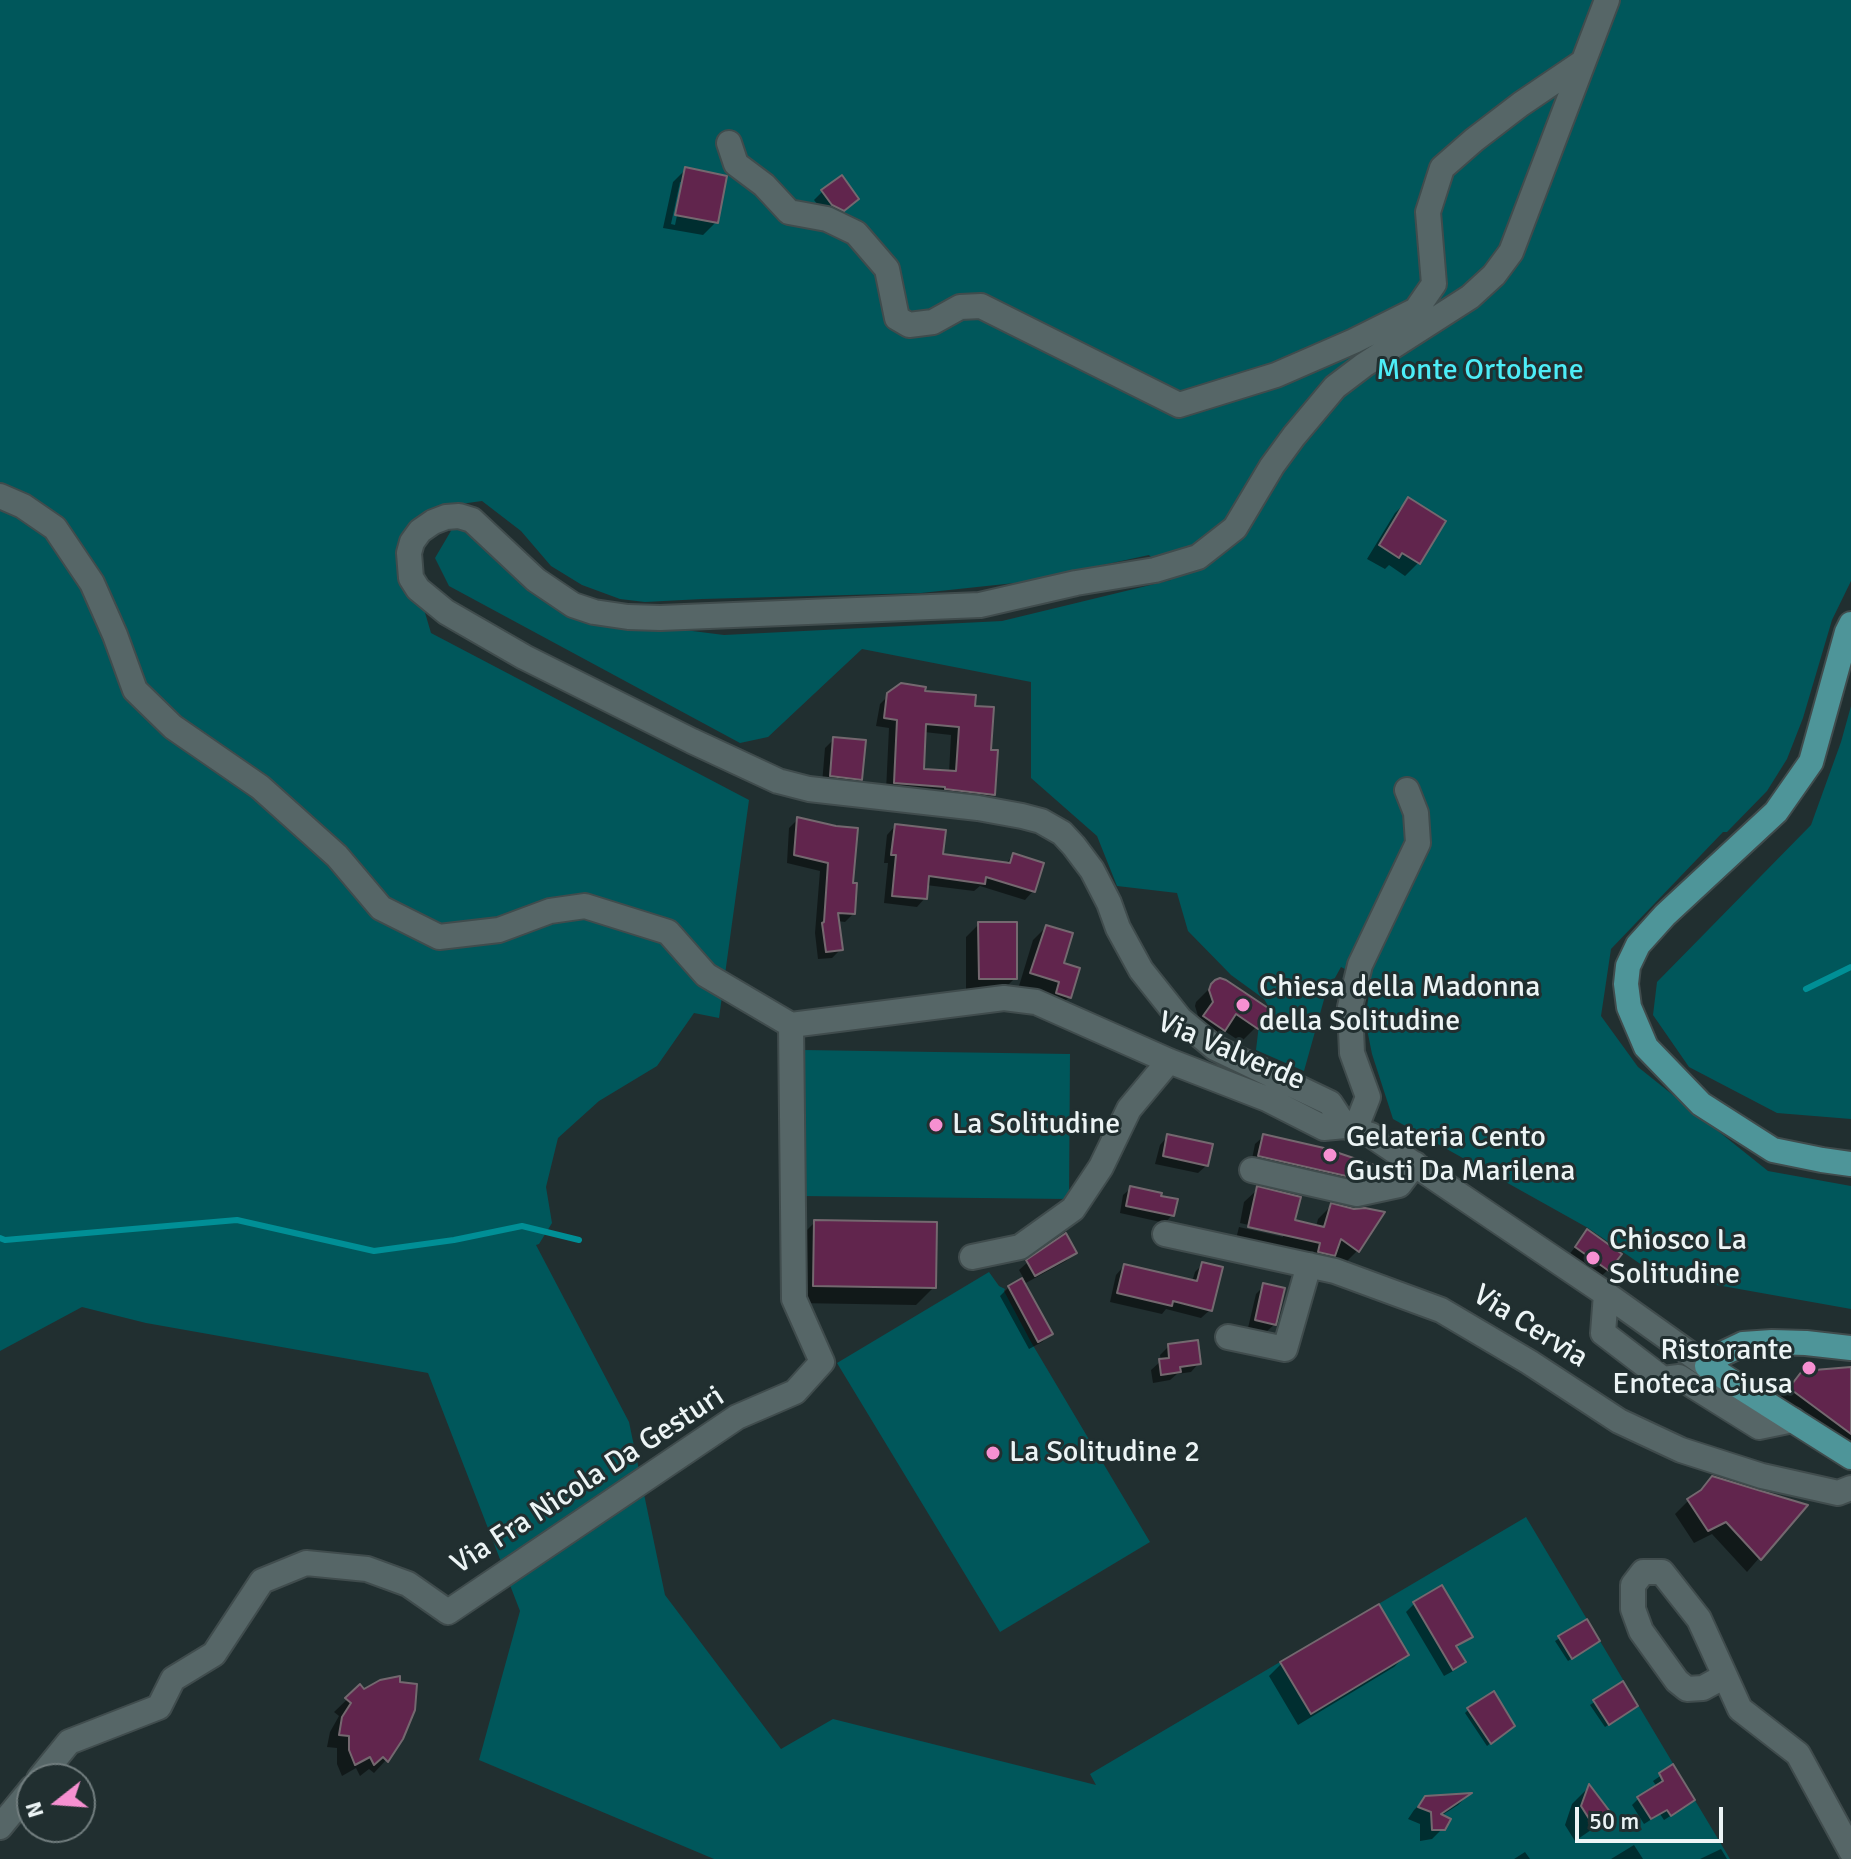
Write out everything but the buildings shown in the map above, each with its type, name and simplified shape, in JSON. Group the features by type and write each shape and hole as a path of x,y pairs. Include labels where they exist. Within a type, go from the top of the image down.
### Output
{"main road":[{"path":"1851,624 1811,762 1776,812 1665,915 1638,945 1628,966 1626,984 1629,1007 1646,1047 1701,1104 1773,1150 1851,1164"},
{"path":"1851,1348 1795,1342 1743,1344 1722,1354 1707,1366 1851,1457"}],"street":[{"path":"1607,0 1511,252 1494,275 1470,297 1335,387 1272,466 1235,528 1198,557 1155,570 1076,583 980,605 660,618 594,612 573,605 536,580 472,520 459,516 446,517 420,531 409,553 411,578 418,589 446,612 524,657 778,781 809,789 978,808 1022,816 1041,821 1062,833 1092,870 1141,970 1180,1019 1215,1048 1330,1103 1350,1128 1371,1135 1415,1164 1707,1366"},
{"path":"729,143 736,164 764,185 789,212 827,219 856,233 887,269 897,318 909,325 933,322 960,307 981,306 1179,405 1276,375 1416,310 1434,284 1428,212 1442,168 1521,104 1583,62"},
{"path":"0,496 23,506 55,528 92,583 135,690 173,727 260,787 337,856 381,908 439,937 499,930 550,911 585,906 668,932 706,975 791,1025"},
{"path":"1350,1128 1368,1097 1352,1053 1350,1007 1360,965 1418,843 1416,813 1407,790"},
{"name":"Via Valverde","path":"791,1025 1004,998 1036,1002 1169,1061 1267,1099 1324,1128 1350,1128"},
{"name":"Via Fra Nicola Da Gesturi","path":"52,1763 69,1742 159,1707 173,1679 214,1654 262,1581 306,1563 367,1569 408,1584 448,1612 737,1417 795,1392 822,1362 794,1299 791,1025"},
{"path":"972,1257 1020,1247 1073,1209 1101,1167 1129,1109 1169,1061"},
{"path":"1252,1170 1357,1194 1399,1185 1415,1164"},
{"name":"Via Cervia","path":"1165,1234 1335,1271 1441,1310 1529,1362 1619,1421 1681,1450 1762,1476 1838,1493 1851,1488"},
{"path":"1228,1337 1285,1349 1309,1265"},
{"path":"1606,1294 1603,1333 1663,1379 1679,1377 1759,1427 1793,1420"},
{"path":"1725,1676 1703,1688 1687,1689 1677,1681 1641,1631 1633,1609 1633,1585 1643,1572 1662,1572 1699,1619 1725,1676 1740,1709 1798,1754 1851,1851"},
{"path":"0,1827 16,1808"}],"green space":[{"name":"Monte Ortobene","path":"0,0 1851,0 1851,581 1832,620 1803,718 1787,759 1767,791 1727,832 1723,832 1611,949 1601,1016 1638,1067 1768,1171 1851,1186 1851,1309 1655,1274 1588,1228 1393,1119 1372,1054 1365,1019 1371,982 1341,967 1325,996 1304,1071 1256,1050 1259,1024 1270,1009 1264,999 1231,975 1188,931 1177,893 1117,886 1097,836 1031,778 1031,682 862,649 768,737 740,743 449,586 435,558 455,524 566,615 724,635 1002,621 1171,580 1149,555 1024,582 921,593 645,602 620,599 582,585 551,566 521,531 482,501 446,506 402,551 431,633 749,800 719,1018 694,1013 657,1066 599,1101 558,1138 546,1187 552,1223 536,1245 629,1422 665,1595 781,1749 833,1719 1096,1785 1090,1774 1526,1517 1730,1859 714,1859 479,1760 520,1611 428,1373 146,1323 82,1307 0,1351"},
{"path":"1851,706 1851,1119 1777,1113 1689,1067 1653,1015 1657,982 1811,825"},
{"name":"La Solitudine","path":"803,1050 1070,1054 1069,1199 801,1196"},
{"name":"La Solitudine 2","path":"989,1272 1005,1289 1031,1342 1150,1542 1000,1632 837,1363"}],"waterway":[{"path":"1806,989 1851,967"},
{"path":"0,1238 237,1220 374,1251 454,1240 522,1226 579,1240"}],"place":[{"name":"Chiesa della Madonna della Solitudine","path":"1243,1005"},
{"name":"La Solitudine","path":"936,1125"},
{"name":"Gelateria Cento Gusti Da Marilena","path":"1330,1155"},
{"name":"Chiosco La Solitudine","path":"1593,1258"},
{"name":"Ristorante Enoteca Ciusa","path":"1809,1368"},
{"name":"La Solitudine 2","path":"993,1453"}]}
